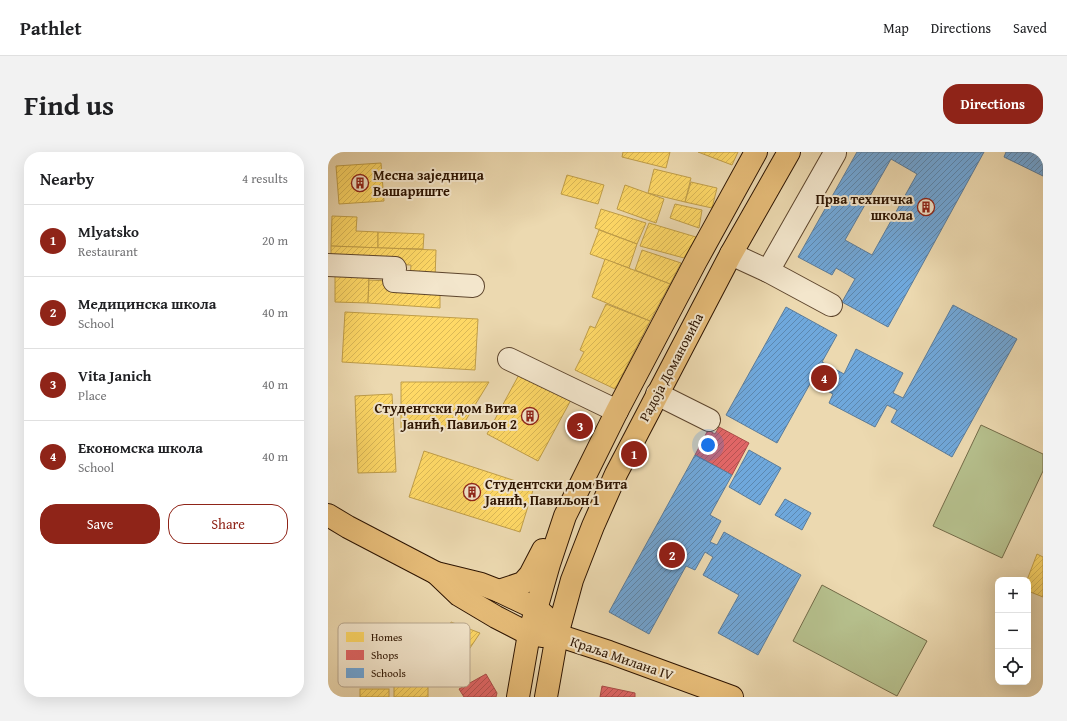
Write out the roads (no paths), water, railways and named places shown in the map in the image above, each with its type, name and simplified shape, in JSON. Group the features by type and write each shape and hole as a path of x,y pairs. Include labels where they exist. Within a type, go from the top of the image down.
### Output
{"main road":[{"name":"Радоја Домановића","path":"518,697 529,634 548,564 565,516 617,411 696,261 756,152"},
{"name":"Радоја Домановића","path":"546,697 557,635 576,568 616,474 731,254 789,152"},
{"path":"328,515 436,573 481,584 536,609 546,616 557,635"},
{"path":"499,591 523,583 537,563 552,532 565,516"},
{"path":"436,573 459,595 496,618 529,634"},
{"name":"Краља Милана IV","path":"529,634 542,636 557,635 609,652 732,697"}],"street":[{"path":"768,271 835,153"},
{"path":"731,254 768,271 831,305"},
{"path":"328,265 395,268 394,281 473,286"},
{"path":"509,359 617,411"},
{"path":"657,394 709,420"}],"place":[{"name":"Месна заједница Вашариште","path":"360,183"},
{"name":"Прва техничка школа","path":"926,207"},
{"name":"Економска школа","path":"824,378"},
{"name":"Студентски дом Вита Јанић, Павиљон 2","path":"530,416"},
{"name":"Vita Janich","path":"580,426"},
{"name":"Mlyatsko","path":"634,454"},
{"name":"Студентски дом Вита Јанић, Павиљон 1","path":"472,492"},
{"name":"Медицинска школа","path":"672,555"}]}
